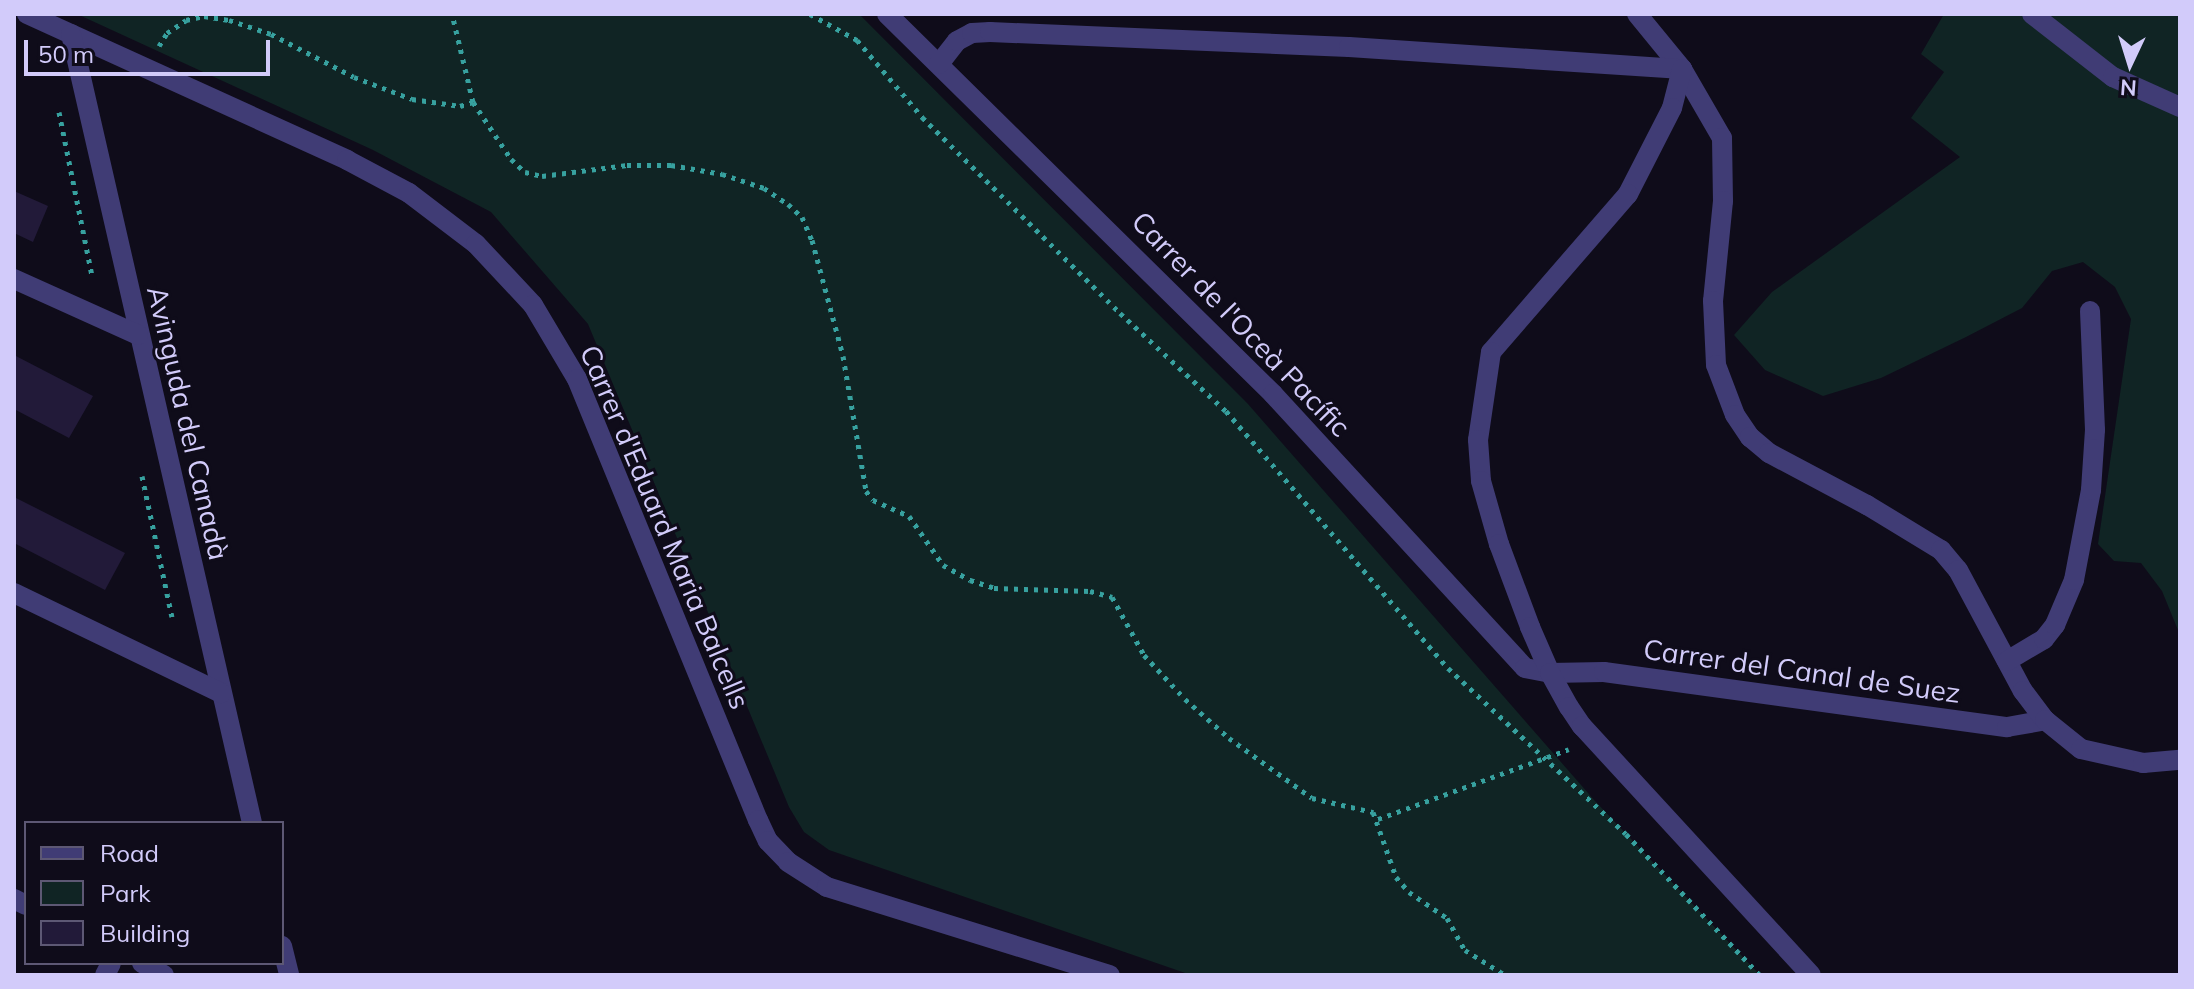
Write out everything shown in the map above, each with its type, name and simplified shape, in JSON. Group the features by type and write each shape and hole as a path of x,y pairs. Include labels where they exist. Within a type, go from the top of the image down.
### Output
{"street":[{"name":"Carrer d'Eduard Maria Balcells","path":"27,14 347,160 409,193 476,244 533,305 577,379 758,820 768,841 788,862 827,887 1110,975"},
{"name":"Carrer de l'Oceà Pacífic","path":"887,14 1273,394 1525,668 1550,673"},
{"path":"1637,14 1682,69 1722,138 1723,201 1713,301 1716,365 1735,415 1750,437 1769,453 1879,511 1941,550 1958,570 2023,691 2045,720 2081,749 2143,763 2180,760"},
{"path":"2032,14 2113,77 2180,107"},
{"path":"939,64 957,41 972,33 990,32 1349,47 1682,69"},
{"name":"Avinguda del Canadà","path":"71,34 252,821"},
{"path":"1682,69 1672,108 1628,194 1491,352 1478,440 1481,481 1499,544 1550,673 1569,707 1811,975"},
{"path":"14,279 138,335"},
{"path":"2007,661 2044,639 2062,613 2074,580 2091,490 2095,430 2090,311"},
{"path":"14,593 221,693"},
{"name":"Carrer del Canal de Suez","path":"1550,673 1604,672 2007,727 2045,720"},
{"path":"284,954 289,975"},
{"path":"146,965 164,975"}],"path":[{"path":"452,14 473,102 511,159 525,172 542,176 627,165 671,165 722,174 764,188 788,204 802,217 812,240 843,356 866,491 873,500 909,516 943,565 970,580 994,588 1106,592 1112,597 1144,655 1185,699 1229,738 1312,798 1365,809 1378,819 1396,877 1409,892 1447,918 1465,950 1505,975"},
{"path":"810,14 857,40 922,117 1120,313 1226,411 1448,668 1626,834 1760,975"},
{"path":"148,71 167,33 186,20 202,15 271,34 354,77 412,99 460,106 473,102"},
{"path":"56,98 92,275"},
{"path":"140,465 172,617"},
{"path":"1378,819 1595,739"}],"green space":[{"path":"77,14 859,14 1248,404 1595,801 1760,975 1191,975 829,850 804,832 789,807 588,324 491,212 373,150"},
{"path":"1944,14 2180,14 2180,635 2162,591 2141,563 2114,561 2098,544 2131,319 2115,287 2083,262 2052,271 2022,308 1966,337 1881,378 1823,396 1765,370 1734,335 1772,292 1960,157 1911,118 1944,72 1921,54"}],"building":[{"path":"14,191 48,206 33,242 14,233"},
{"path":"14,355 93,396 69,438 14,409"},
{"path":"14,497 125,553 105,590 14,543"}]}
